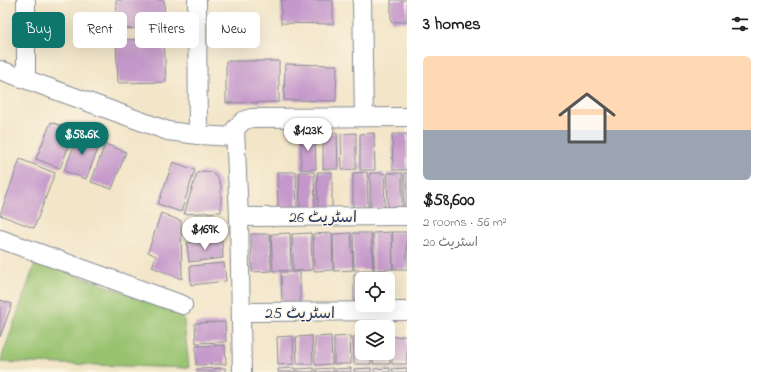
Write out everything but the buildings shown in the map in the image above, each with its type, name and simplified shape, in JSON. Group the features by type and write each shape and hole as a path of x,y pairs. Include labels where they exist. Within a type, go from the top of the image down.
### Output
{"street":[{"path":"26,0 26,79"},
{"path":"197,0 198,135"},
{"path":"362,0 364,117"},
{"path":"0,70 168,130 198,135 234,137"},
{"path":"242,372 239,217 234,137 235,129 238,125 251,118 407,117"},
{"name":"اسٹریٹ 26","path":"239,217 407,216"},
{"path":"0,239 183,305"},
{"name":"اسٹریٹ 25","path":"241,312 407,311"}],"green space":[{"path":"36,261 183,313 189,368 0,362"}]}
